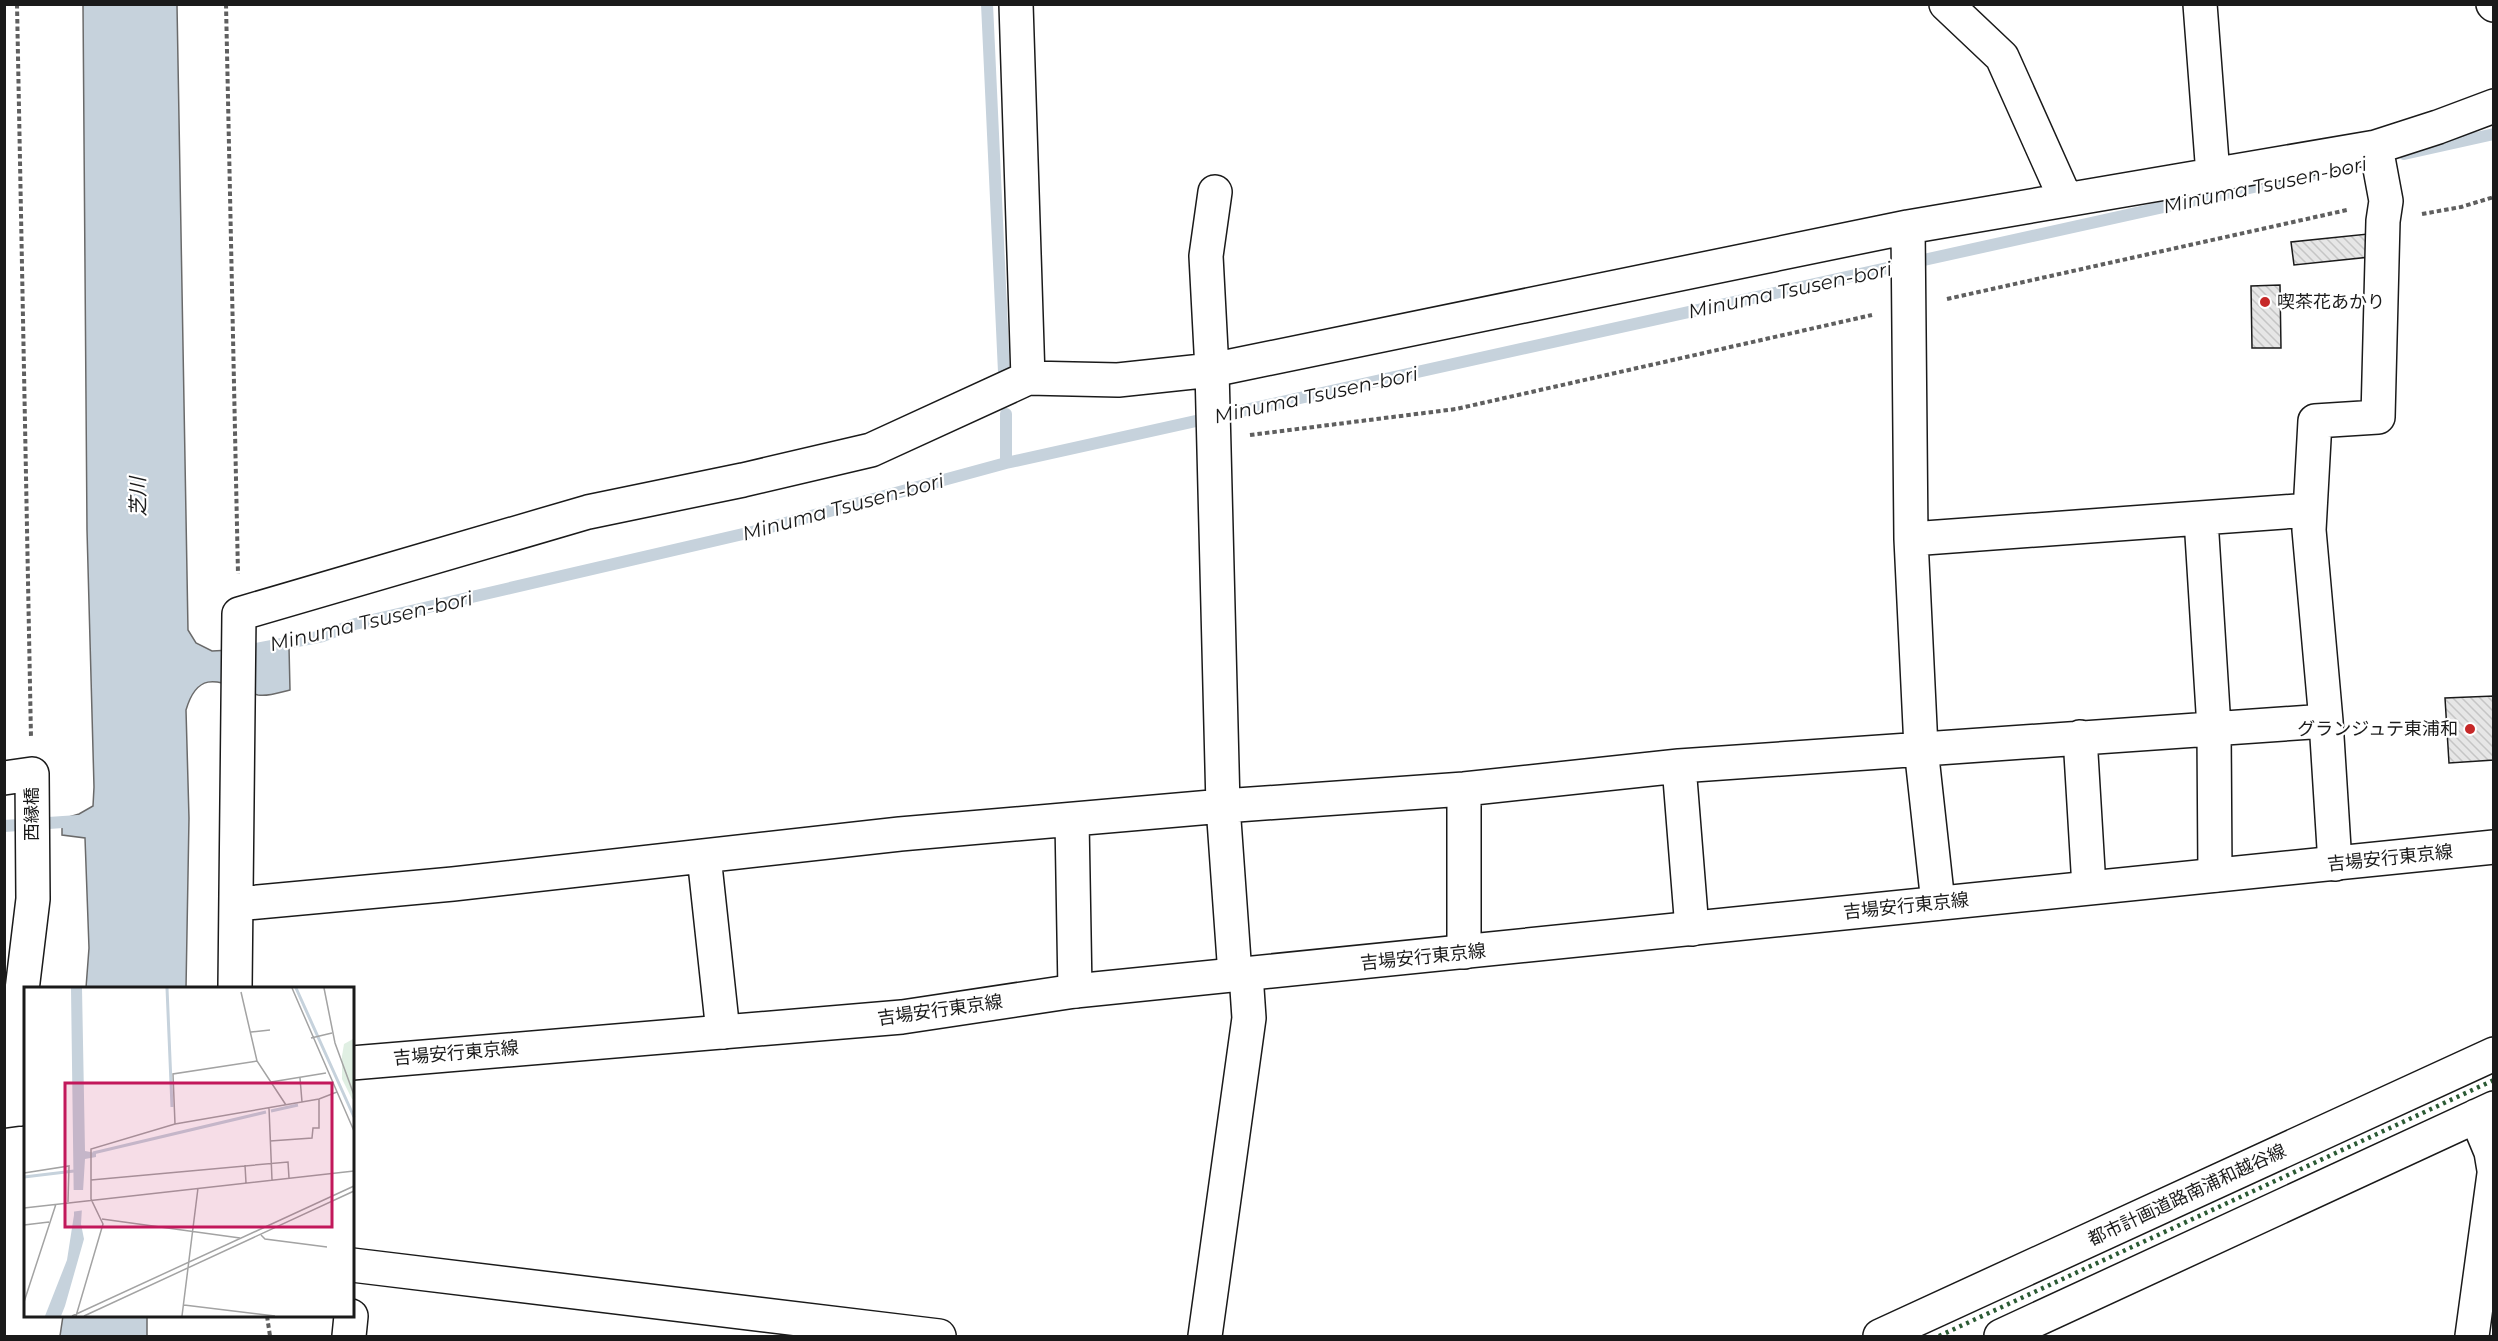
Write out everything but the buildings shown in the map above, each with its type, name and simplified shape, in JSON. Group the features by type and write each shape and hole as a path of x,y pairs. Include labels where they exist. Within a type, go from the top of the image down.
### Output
{"street":[{"path":"1016,4 1028,378"},
{"path":"1946,4 2002,57 2067,200"},
{"path":"2200,4 2213,175"},
{"path":"235,987 239,624 588,512 743,480 871,450 1028,378 1118,380 1212,370 1908,227 2376,147 2438,127 2493,105"},
{"path":"2335,864 2326,721 2308,530 2315,421 2378,417 2384,211 2376,147"},
{"path":"1205,1336 1249,1017 1240,975 1223,806 1212,370 1206,256 1215,192"},
{"path":"1908,227 1911,539 1921,748 1938,903"},
{"path":"1911,539 2310,510"},
{"path":"2201,519 2214,728 2215,875"},
{"path":"237,904 453,884 900,834 1223,806 1464,789 1679,766 2326,721"},
{"path":"2080,737 2089,887"},
{"path":"1679,766 1692,929"},
{"name":"西縁橋","path":"17,1109 19,1016 33,899 33,853 18,776"},
{"path":"1464,789 1464,952"},
{"path":"1072,820 1075,992"},
{"name":"吉場安行東京線","path":"354,1063 902,1017 1075,992 2493,847"},
{"path":"704,856 723,1032"},
{"name":"都市計画道路南浦和越谷線","path":"1880,1336 2493,1054"},
{"path":"2001,1336 2485,1112 2493,1172 2472,1336"},
{"path":"354,1265 939,1336"},
{"path":"349,1336 351,1317"}],"path":[{"path":"16,4 18,776"},
{"path":"226,4 239,624"},
{"path":"1213,440 1456,409 1908,308 2384,211 2461,207 2493,197"},
{"path":"267,1317 270,1336"}],"water":[{"name":"芝川","path":"83,5 177,5 188,630 196,643 212,651 289,647 290,690 270,695 258,695 226,684 207,682 199,686 192,695 186,710 189,818 186,987 86,987 89,948 85,838 62,835 62,819 79,814 93,806 87,530"},
{"path":"63,1317 147,1317 147,1336 60,1336"}],"waterway":[{"path":"987,4 1004,372"},
{"name":"Minuma Tsusen-bori","path":"2404,154 2494,134"},
{"name":"Minuma Tsusen-bori","path":"241,652 323,636 355,624 756,531 1006,463 2317,173"},
{"path":"1006,414 1006,463"},
{"name":"Minuma Tsusen-bori","path":"4,826 78,821"}],"hedge":[{"path":"1939,1336 2494,1080"}],"place":[{"name":"喫茶花あかり","path":"2265,302"},
{"name":"グランジュテ東浦和","path":"2470,729"}]}
